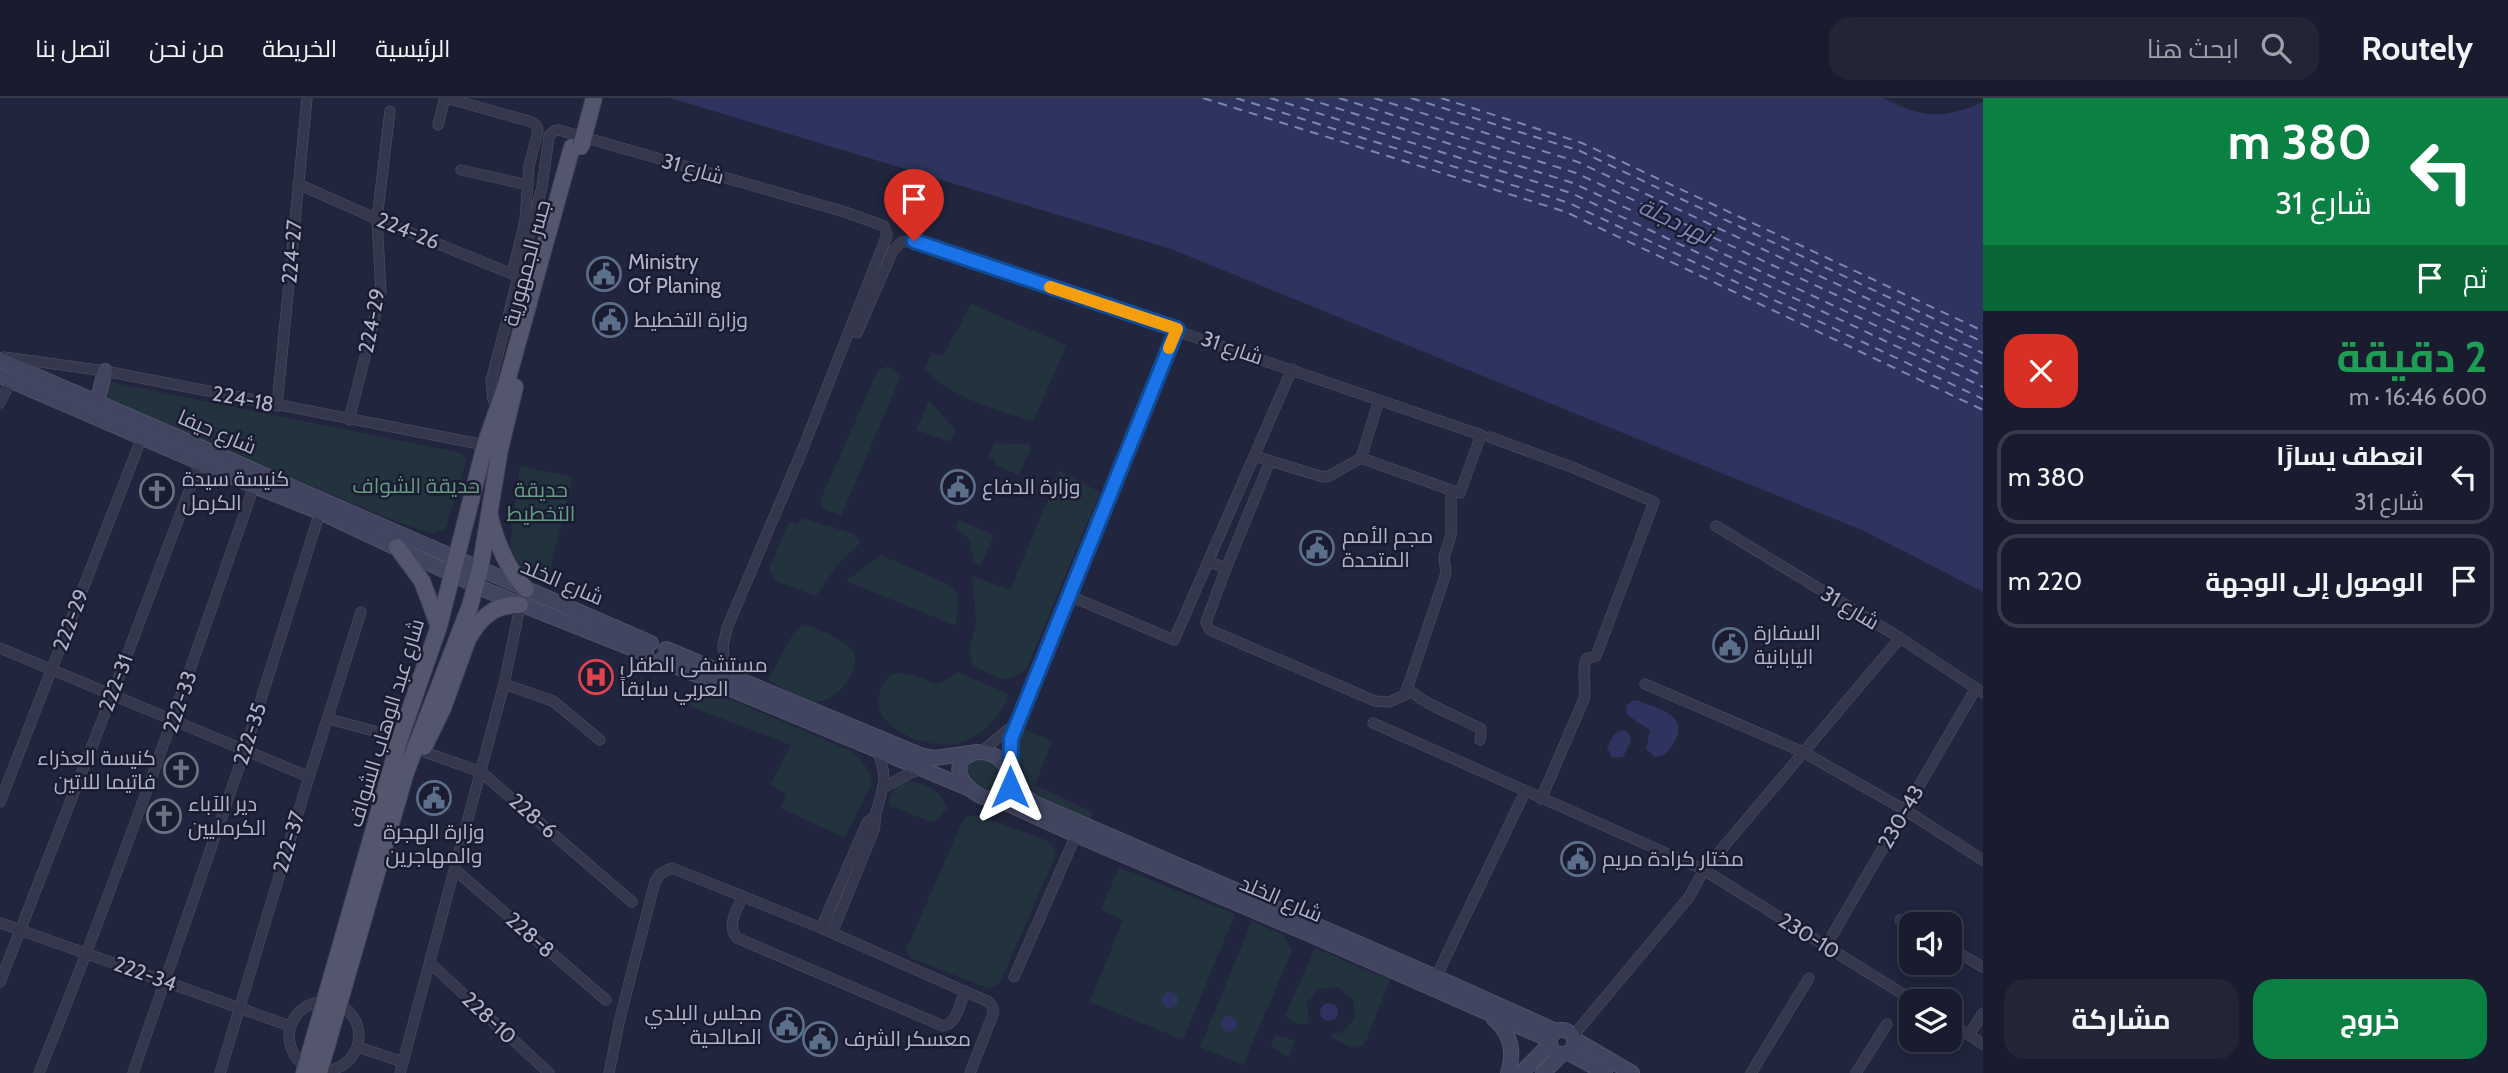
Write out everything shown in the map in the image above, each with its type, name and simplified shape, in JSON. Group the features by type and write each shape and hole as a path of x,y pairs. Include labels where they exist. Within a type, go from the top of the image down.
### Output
{"main road":[{"name":"جسر الجمهورية","path":"511,386 576,147 585,98"},
{"name":"جسر الجمهورية","path":"576,147 594,98"},
{"name":"شارع حيفا","path":"0,358 454,566"},
{"path":"97,403 105,371"},
{"name":"شارع حيفا","path":"6,378 397,547 454,566"},
{"name":"شارع عبد الوهاب الشواف","path":"333,1002 400,738 439,626 485,445 498,409 511,386"},
{"name":"شارع عبد الوهاب الشواف","path":"312,1071 406,772 476,586 511,386"},
{"path":"488,510 501,550 514,575 526,589"},
{"path":"397,547 422,581 439,626"},
{"name":"شارع الخلد","path":"454,566 480,569 649,649 520,605 476,586 454,566"},
{"path":"406,772 435,729 475,626 483,617 506,604 520,605"},
{"path":"726,675 664,655 823,721 920,755 935,758 976,752 1000,759 1010,775 1008,790 995,798 979,796 968,788 877,751 823,721 726,675"},
{"path":"968,788 962,780 960,768 962,760 976,752"},
{"name":"شارع الخلد","path":"1010,775 1022,794 1034,803 1437,977 1632,1073"},
{"name":"شارع الخلد","path":"995,798 1487,1014 1563,1041 1605,1073"},
{"path":"1487,1014 1499,1024 1510,1043 1512,1053 1508,1073"},
{"path":"1521,1073 1563,1041"},
{"path":"1543,1073 1563,1041"}],"street":[{"name":"224-27","path":"277,406 307,98"},
{"path":"438,125 445,98 532,122 538,131 531,152 525,221 516,275 491,381 493,399 498,409"},
{"name":"224-29","path":"349,420 381,293 377,219 390,111"},
{"name":"شارع 31","path":"516,275 542,187 549,136 559,130 845,212 881,224 886,229 887,234 802,451 727,628 723,646 726,675"},
{"path":"461,170 528,185"},
{"name":"224-26","path":"298,184 516,275"},
{"name":"شارع 31","path":"858,333 892,250 902,242 914,241 1486,436 1574,468 1654,502 1596,656 1586,659 1583,669 1586,690 1584,699 1541,799"},
{"path":"1010,775 1011,739 1177,329"},
{"name":"224-18","path":"0,358 105,371 485,445"},
{"path":"1070,596 1174,640 1292,369"},
{"path":"0,403 6,378"},
{"path":"1255,456 1323,477 1329,476 1361,458 1380,400"},
{"path":"1361,458 1460,493 1486,436"},
{"name":"222-29","path":"0,802 142,437"},
{"path":"1270,461 1206,622 1210,630 1376,701 1397,699 1405,695 1446,573 1444,557 1451,535 1451,490"},
{"name":"222-31","path":"0,982 200,462"},
{"name":"222-33","path":"39,1073 87,954 174,720 254,486"},
{"name":"222-35","path":"133,1073 245,750 320,512"},
{"name":"شارع 31","path":"1716,526 1900,638 1979,691"},
{"path":"1209,562 1221,566 1225,571"},
{"path":"358,1046 402,1070 505,684 520,605 526,589"},
{"name":"222-37","path":"220,1073 361,612"},
{"path":"1563,1041 1689,897 1704,870 1900,638"},
{"path":"0,648 309,777"},
{"path":"505,684 553,701 600,740"},
{"path":"1645,684 1803,752 1905,810 1983,860"},
{"path":"1407,687 1422,699 1481,729 1480,740"},
{"name":"230-43","path":"1826,946 1905,810 1979,691"},
{"path":"976,752 1007,733 1020,718"},
{"path":"328,719 400,738"},
{"name":"230-10","path":"1373,723 1704,870 1899,992"},
{"name":"228-6","path":"422,751 481,772 632,902"},
{"path":"827,931 867,823 874,817 885,787 885,776 877,751"},
{"path":"885,787 921,769"},
{"path":"1437,977 1525,792"},
{"path":"1014,977 1076,835"},
{"path":"609,1073 620,1018 657,877 664,871 677,869 989,1002 994,1011 970,1073"},
{"name":"228-8","path":"455,870 606,1000"},
{"path":"743,896 731,925 737,938 943,1026 949,1026 953,1021 965,991"},
{"name":"222-34","path":"0,923 290,1026"},
{"path":"1962,955 1983,967"},
{"name":"228-10","path":"430,963 549,1073"},
{"path":"1751,1073 1809,978"},
{"path":"314,1002 333,1002 349,1011 357,1021 360,1034 358,1046 352,1058 343,1066 332,1071 312,1071 297,1059 291,1049 290,1026 304,1007 314,1002"},
{"path":"1969,1035 1983,1013"},
{"path":"1856,1073 1887,1024"},
{"path":"1962,1031 1983,1044"}],"green space":[{"path":"971,304 1067,345 1033,421 961,395 924,369 932,353 943,356"},
{"path":"888,366 899,374 900,378 841,516 822,508 820,501 878,370"},
{"name":"حديقة الشواف","path":"111,382 461,453 466,463 445,529 433,533 405,525 107,401"},
{"path":"929,401 956,430 951,442 916,430"},
{"path":"994,443 1028,444 1031,448 1019,475 994,465 996,460 988,457"},
{"name":"حديقة التخطيط","path":"520,466 573,477 547,583 522,570 510,546"},
{"path":"1060,471 1100,492 1026,670 1012,678 1000,678 973,666 969,650 976,621 972,576 1010,590"},
{"path":"802,518 854,534 860,541 837,565 816,596 776,581 769,569 789,521 796,523"},
{"path":"959,520 994,535 981,566 974,562 969,539 955,528"},
{"path":"881,555 954,587 958,600 956,626 846,581"},
{"path":"802,624 823,631 854,653 854,669 850,677 837,692 821,701 803,699 768,680 793,634"},
{"path":"958,672 1007,693 1007,701 999,714 984,729 966,741 937,744 920,741 891,725 882,714 878,701 886,679 892,674 907,674 939,684"},
{"path":"695,684 851,751 858,758 867,769 872,783 845,838 780,808 787,794 770,785 791,745 689,706"},
{"path":"1022,728 1052,741 1035,785 1094,813 1089,820 1038,796 1020,777 1015,764 1015,749"},
{"path":"975,756 1000,764 1006,785 991,794 970,784 965,767"},
{"path":"907,780 937,792 945,802 947,808 938,820 931,822 891,806 888,801 895,788"},
{"path":"976,815 1046,840 1056,854 1000,983 990,989 911,958 906,950 962,822 965,818"},
{"path":"1119,867 1235,914 1183,1040 1090,1002 1123,920 1101,910"},
{"path":"1252,921 1283,935 1292,951 1243,1065 1200,1047"},
{"path":"1315,948 1390,980 1366,1041 1361,1046 1353,1048 1331,1038 1332,1034 1343,1032 1355,1018 1353,999 1337,987 1319,989 1307,1003 1309,1023 1297,1024 1285,1016"},
{"path":"1276,1036 1295,1040 1289,1057 1270,1047"}],"water":[{"name":"نهر دجلة","path":"670,98 1883,98 1910,110 1933,114 1956,112 1983,102 1983,592 1864,531 1171,249"},
{"path":"1634,700 1667,712 1678,724 1674,743 1665,755 1655,757 1646,749 1650,730 1627,715 1626,706"},
{"path":"1623,730 1629,733 1631,741 1623,757 1612,758 1607,748 1614,734"},
{"path":"1167,992 1173,992 1178,1000 1176,1006 1167,1008 1162,1003 1162,997"},
{"path":"1329,1003 1335,1006 1338,1012 1335,1018 1329,1021 1323,1018 1320,1012 1323,1006"},
{"path":"1226,1016 1232,1016 1237,1024 1235,1030 1226,1032 1221,1027 1221,1021"}],"ferry route":[{"path":"1203,98 1566,212 1983,410"},
{"path":"1236,98 1569,203 1983,399"},
{"path":"1270,98 1571,193 1983,387"},
{"path":"1305,98 1573,183 1983,376"},
{"path":"1339,98 1576,173 1983,364"},
{"path":"1374,98 1578,162 1983,353"},
{"path":"1411,98 1580,151 1983,342"},
{"path":"1441,98 1582,143 1983,331"}],"slow traffic":[{"path":"1050,287 1177,329 1169,348"}],"place":[{"name":"Ministry Of Planing","path":"604,274"},
{"name":"وزارة التخطيط","path":"610,320"},
{"name":"وزارة الدفاع","path":"958,487"},
{"name":"كنيسة سيدة الكرمل","path":"157,491"},
{"name":"مجم الأمم المتحدة","path":"1317,548"},
{"name":"السفارة اليابانية","path":"1730,645"},
{"name":"مستشفى الطفل العربي سابقاً","path":"596,677"},
{"name":"كنيسة العذراء فاتيما للاتين","path":"181,770"},
{"name":"وزارة الهجرة والمهاجرين","path":"434,798"},
{"name":"دير الآباء الكرمليين","path":"164,816"},
{"name":"مختار كرادة مريم","path":"1578,859"},
{"name":"مجلس البلدي الصالحية","path":"787,1025"},
{"name":"معسكر الشرف","path":"820,1039"}],"route":[{"path":"914,241 1177,329 1011,739 1010,787"}]}
